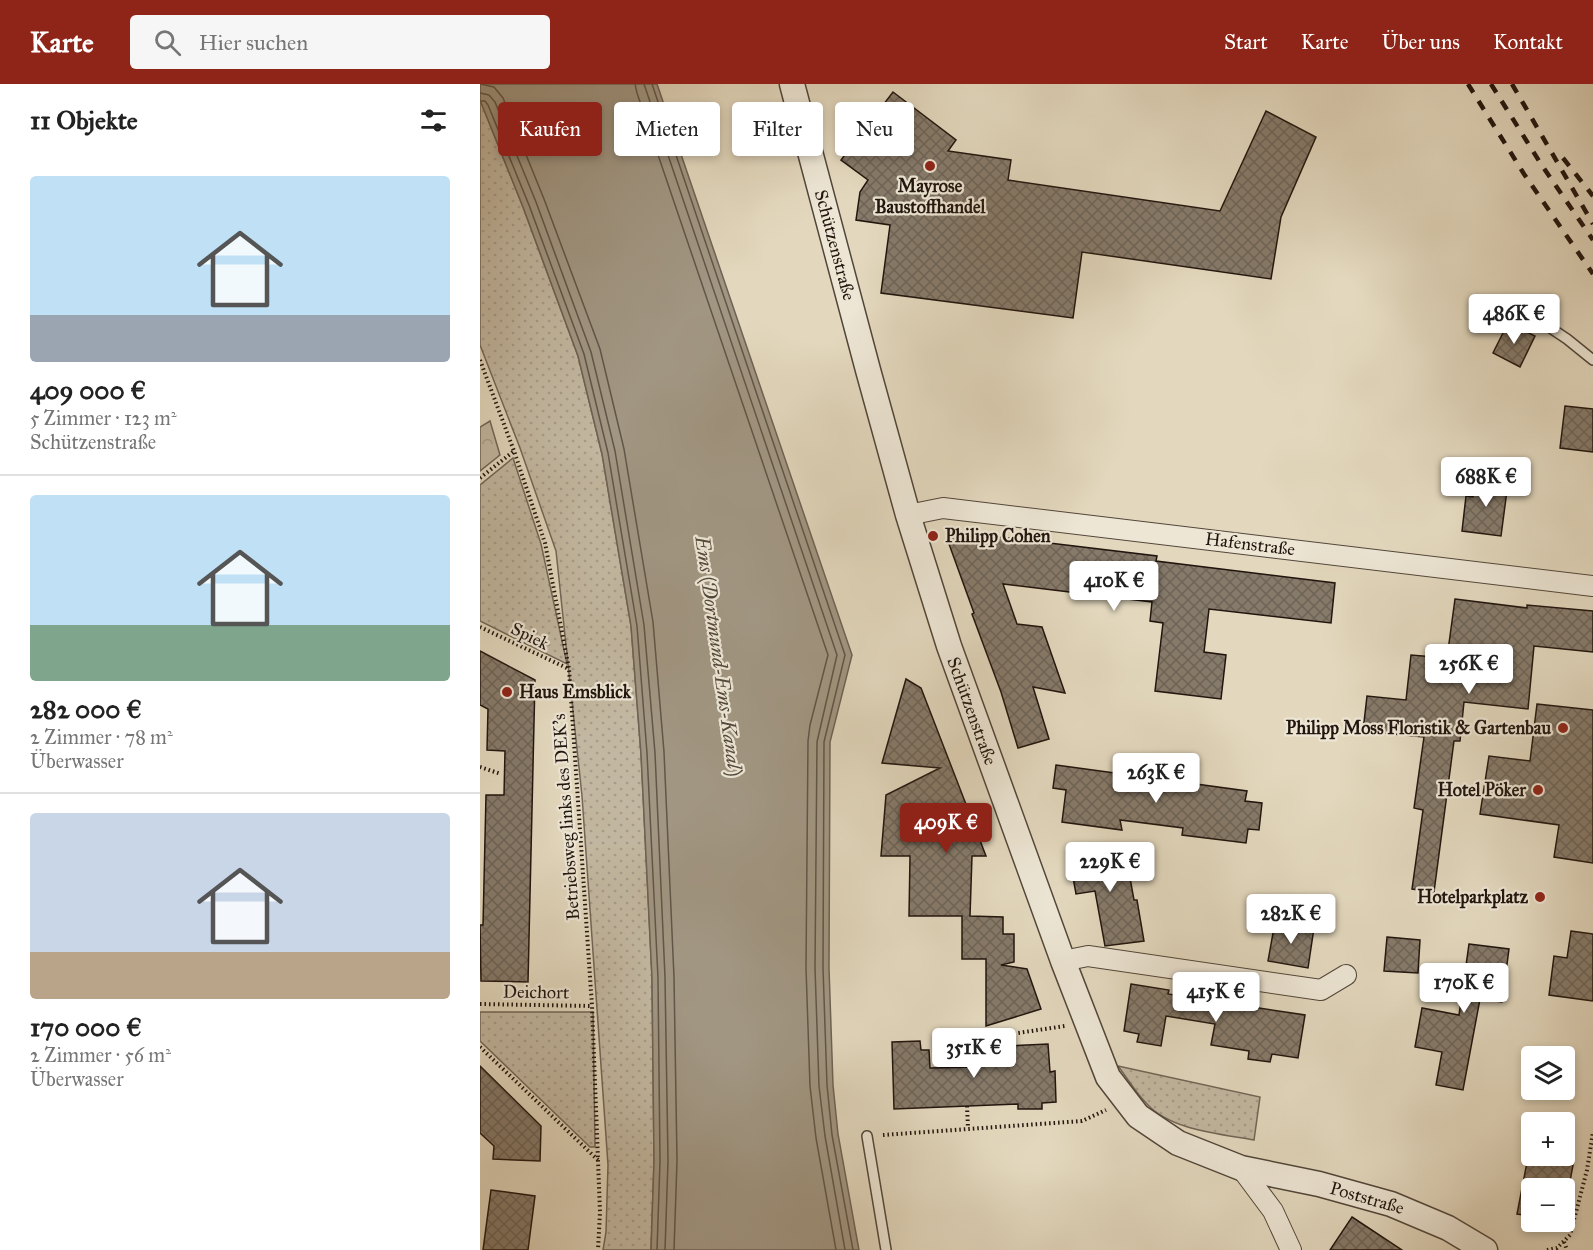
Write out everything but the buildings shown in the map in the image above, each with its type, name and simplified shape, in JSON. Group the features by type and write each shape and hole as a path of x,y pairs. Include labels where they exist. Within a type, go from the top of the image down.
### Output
{"street":[{"name":"Schützenstraße","path":"792,84 908,515 949,646 1063,961 1108,1077 1138,1116 1178,1143 1241,1168"},
{"name":"Hafenstraße","path":"908,515 943,508 1593,586"},
{"path":"1063,961 1088,956 1321,990 1346,975"},
{"path":"1241,1168 1273,1211 1292,1250"},
{"name":"Poststraße","path":"1241,1168 1319,1184 1391,1204 1448,1228 1485,1250"}],"lane":[{"path":"1534,317 1593,360"},
{"path":"867,1136 886,1250"}],"path":[{"name":"Betriebsweg links des DEK's","path":"480,360 545,543 569,669 592,1006 600,1212 598,1250"},
{"path":"480,478 514,451"},
{"name":"Spiek","path":"480,627 569,669"},
{"path":"480,766 501,774"},
{"name":"Deichort","path":"480,1004 592,1006"},
{"path":"965,1067 964,1041 1087,1022"},
{"path":"480,1047 598,1160"},
{"path":"867,1136 1082,1121 1101,1113 1124,1097"},
{"path":"967,1106 968,1128"},
{"path":"1547,1250 1557,1248 1570,1235 1587,1170 1593,1132"},
{"path":"1564,1242 1567,1250"}],"green space":[{"path":"480,100 498,145 498,156 503,156 523,207 578,356 602,454 631,626 641,754 652,978 654,1161 651,1250 603,1250 606,1232 608,1165 582,796 556,551 520,448 480,345"},
{"path":"490,421 500,455 480,471 480,427"},
{"path":"513,458 541,544 567,664 480,621 480,485"},
{"path":"480,1012 593,1012 595,1147 590,1147 480,1041"},
{"path":"1118,1066 1260,1097 1254,1140 1197,1130 1169,1120 1147,1104"}],"water":[{"name":"Ems (Dortmund-Ems-Kanal)","path":"480,84 657,84 663,102 614,102 614,156 682,156 852,655 830,742 829,968 833,1085 838,1134 859,1250 651,1250 654,1161 652,978 641,754 631,626 602,454 578,356 503,156 602,156 602,102 498,102 498,145 480,100"}],"railway":[{"path":"1468,84 1524,174 1593,274"},
{"path":"1491,84 1541,164 1593,240"},
{"path":"1512,84 1593,224"},
{"path":"1563,158 1593,196"}],"place":[{"name":"Mayrose Baustoffhandel","path":"930,166"},
{"name":"Philipp Cohen","path":"933,536"},
{"name":"Haus Emsblick","path":"507,692"},
{"name":"Philipp Moss Floristik & Gartenbau","path":"1563,728"},
{"name":"Hotel Pöker","path":"1538,790"},
{"name":"Hotelparkplatz","path":"1540,897"}]}
